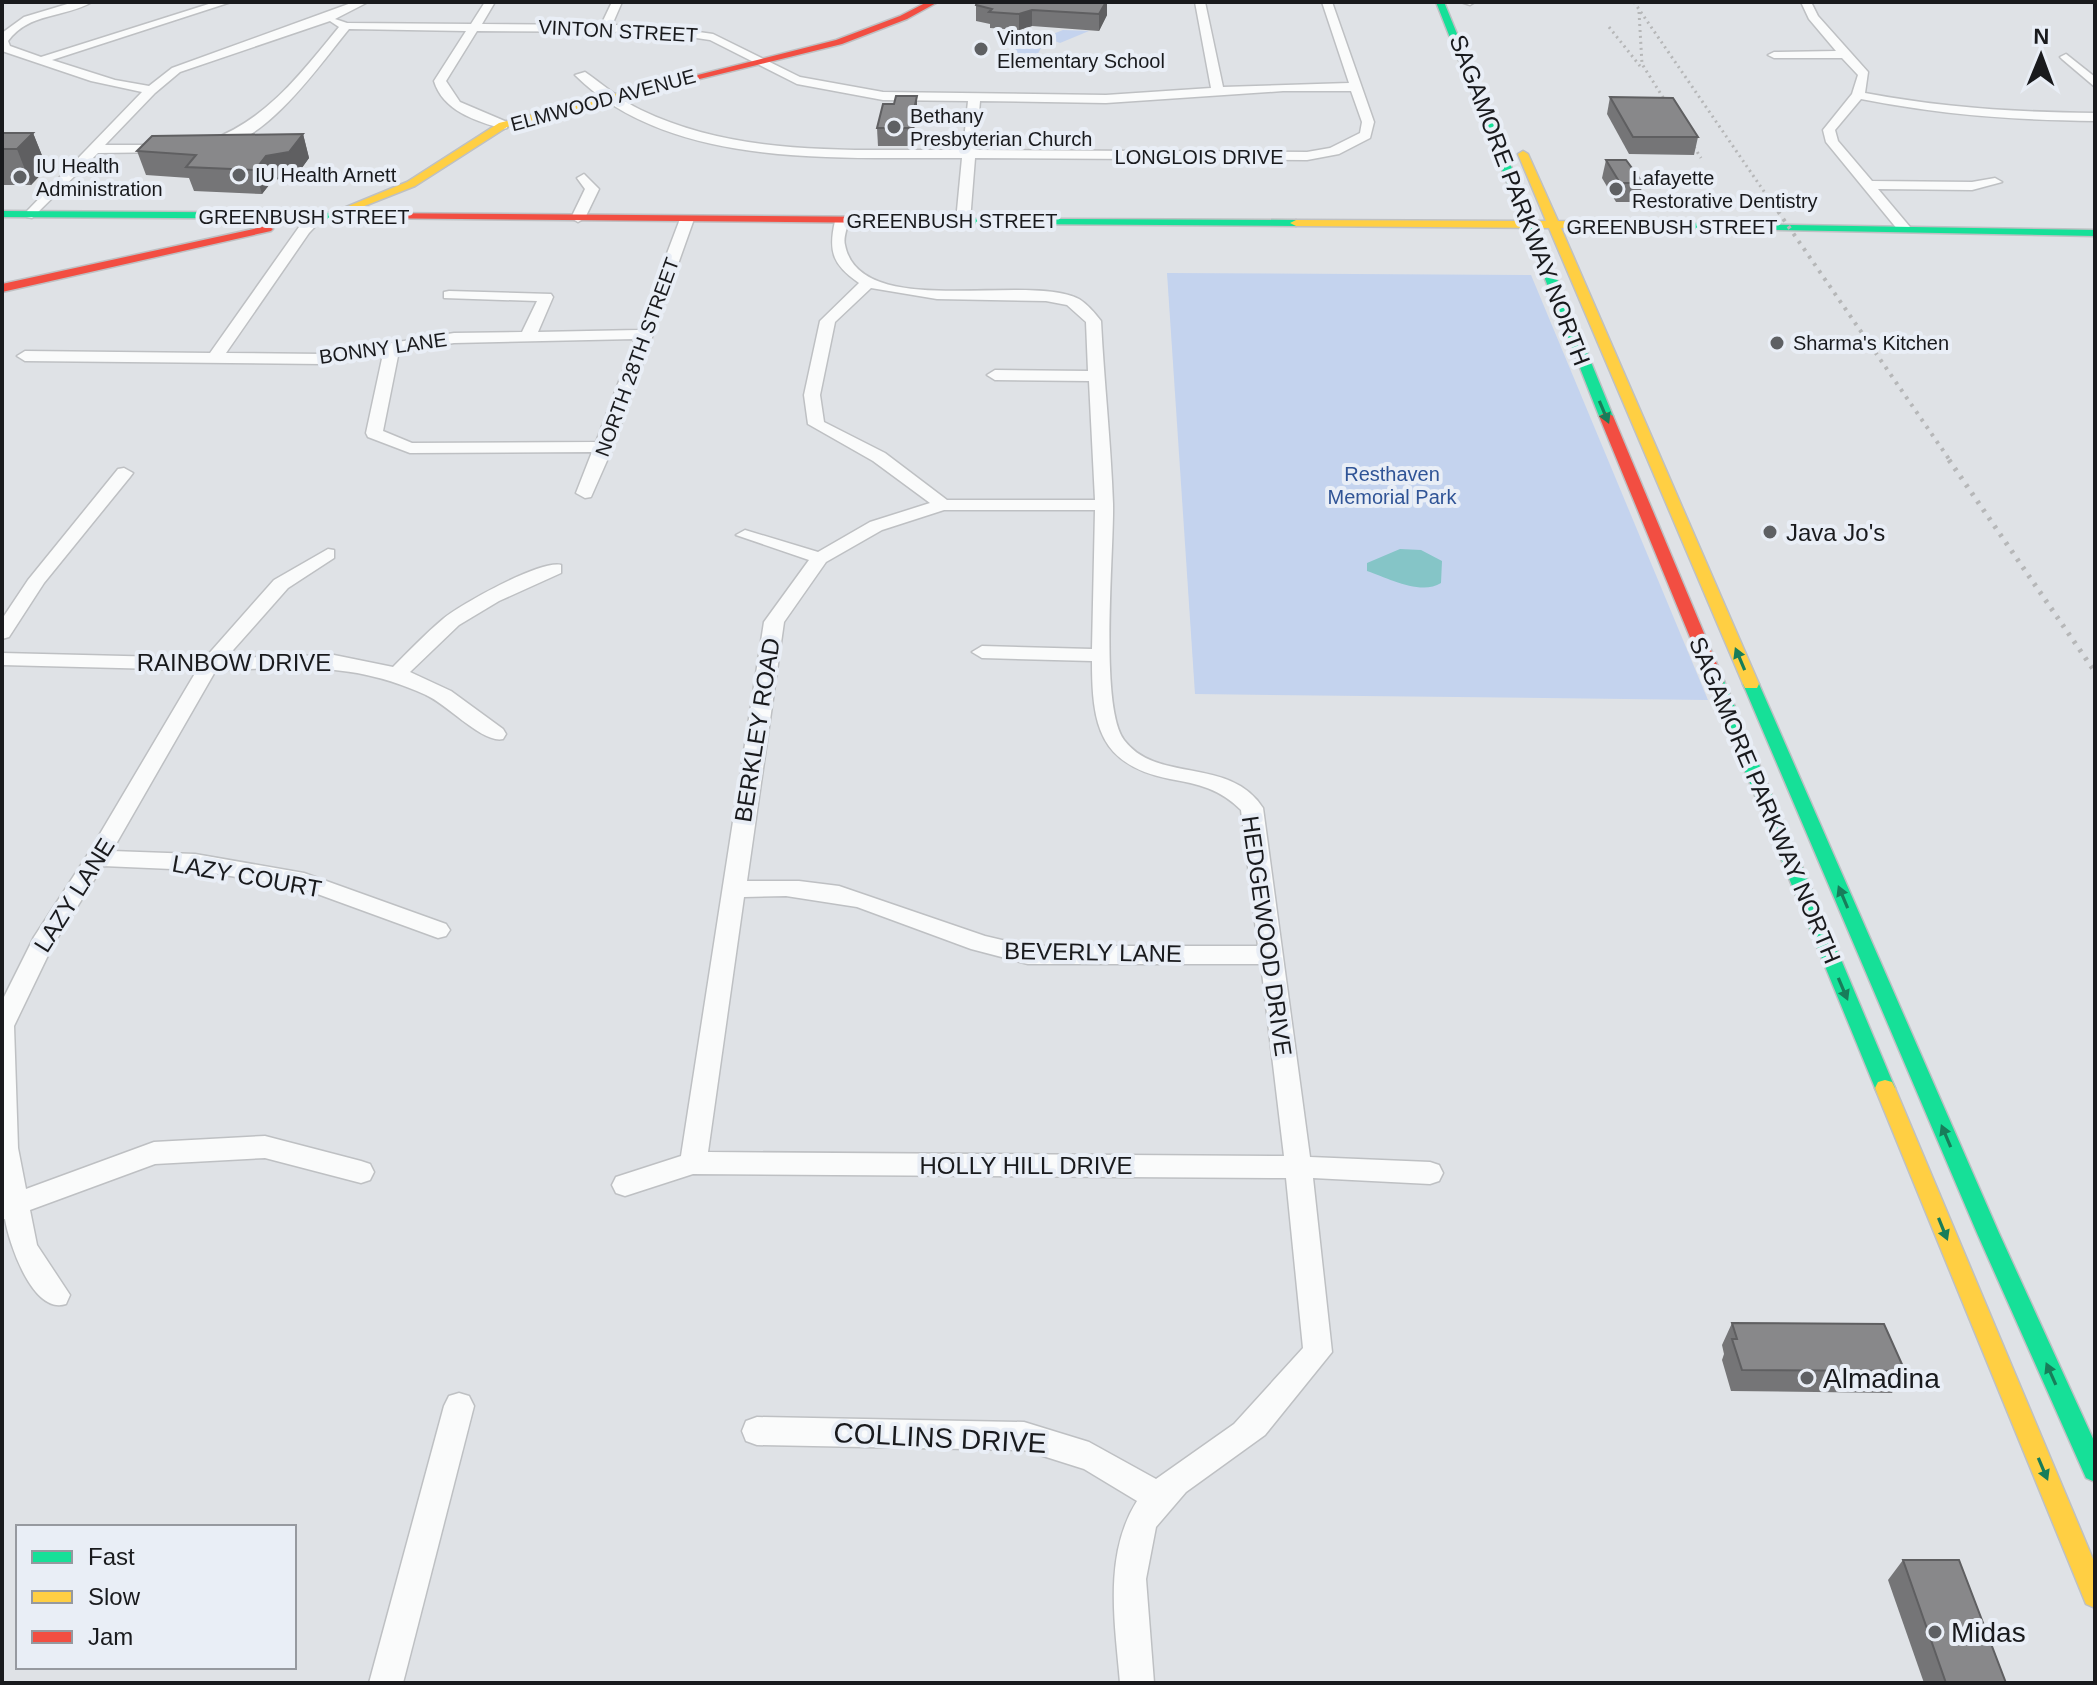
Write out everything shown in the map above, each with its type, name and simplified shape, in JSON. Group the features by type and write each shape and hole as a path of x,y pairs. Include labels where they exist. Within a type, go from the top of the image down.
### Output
{"main road":[{"name":"ELMWOOD AVENUE","path":"2,288 317,217 375,201 411,184 503,125 851,38 900,21 934,2"},
{"name":"SAGAMORE PARKWAY NORTH","path":"1440,2 1527,226 2095,1595"},
{"name":"SAGAMORE PARKWAY NORTH","path":"1493,82 1503,108"},
{"name":"SAGAMORE PARKWAY NORTH","path":"1514,133 1988,1233 2095,1470"},
{"name":"GREENBUSH STREET","path":"2,214 1903,227 1927,232 2095,233"},
{"name":"GREENBUSH STREET","path":"1903,227 1922,223 2095,224"}],"street":[{"path":"87,2 23,22 6,33 2,41 5,48 114,86 151,90"},
{"path":"42,60 226,2"},
{"path":"32,214 151,90 176,70 325,19 363,2"},
{"path":"490,2 443,71 442,92 453,103 503,125"},
{"path":"606,27 617,2"},
{"path":"1200,2 1218,92"},
{"name":"LONGLOIS DRIVE","path":"581,75 634,112 663,125 756,148 845,155 1307,156 1334,151 1366,135 1368,122 1327,2"},
{"path":"1806,2 1813,17 1864,75 1858,95 1829,130 1832,142 1903,227"},
{"name":"VINTON STREET","path":"325,19 346,26 606,27 713,37 797,80 883,96 1115,99 1357,87"},
{"path":"201,146 236,137 261,124 346,26"},
{"path":"1774,55 1845,54"},
{"path":"2066,57 2095,83"},
{"path":"1858,95 1942,111 1994,116 2095,117"},
{"path":"963,221 974,99"},
{"path":"96,149 176,149"},
{"path":"578,218 592,189 584,178"},
{"path":"1866,185 1972,186 1995,182"},
{"path":"214,359 304,230 317,217"},
{"name":"NORTH 28TH STREET","path":"585,493 605,447 687,219"},
{"name":"HEDGEWOOD DRIVE","path":"842,221 837,244 844,266 868,283 901,294 1034,294 1073,302 1093,321 1104,505 1102,655 1107,726 1118,748 1131,760 1150,769 1213,779 1231,787 1252,808 1299,1167 1318,1352 1247,1433 1157,1497 1142,1520 1133,1557 1131,1616 1137,1683"},
{"path":"868,283 828,321 812,395 816,424 879,457 943,505"},
{"path":"449,295 546,297 529,334"},
{"name":"BONNY LANE","path":"25,356 323,359 454,338 529,334 646,334"},
{"path":"392,348 374,433 410,448 605,447"},
{"path":"995,375 1096,376"},
{"path":"2,633 37,580 124,473"},
{"name":"BERKLEY ROAD","path":"693,1163 774,622 820,558 876,526 943,505 1104,505"},
{"path":"745,535 820,558"},
{"name":"LAZY LANE","path":"56,1295 24,1249 10,1207 2,1026 42,943 97,858 210,664 281,584 328,554"},
{"path":"397,674 452,621 492,597 555,569"},
{"path":"982,652 1102,655"},
{"name":"RAINBOW DRIVE","path":"2,659 210,664 334,661 397,674 444,695 496,734"},
{"name":"LAZY COURT","path":"97,858 195,862 304,881 438,930"},
{"name":"BEVERLY LANE","path":"733,889 792,888 838,894 990,949 1028,955 1272,955"},
{"path":"10,1207 154,1153 265,1147 361,1172"},
{"name":"HOLLY HILL DRIVE","path":"625,1185 693,1163 1299,1167 1430,1173"},
{"path":"386,1683 459,1406"},
{"name":"COLLINS DRIVE","path":"757,1431 1024,1436 1059,1443 1106,1462 1157,1497"}],"green space":[{"path":"1063,30 1089,31 1060,43 1047,38 1037,55 1008,52 1019,36 1043,38"},
{"name":"Resthaven Memorial Park","path":"1167,273 1531,275 1708,700 1195,694"}],"shaded area":[{"path":"1400,549 1421,550 1442,561 1441,583 1433,587 1414,587 1367,571 1367,563"}],"building":[{"path":"977,2 1106,2 1099,14 1032,10 1019,14 989,12 992,9 976,5"},
{"path":"896,96 917,96 910,128 877,128 883,104 894,104"},
{"path":"1610,97 1673,98 1698,137 1633,137"},
{"path":"2,133 33,133 17,149 2,149"},
{"path":"303,134 289,152 266,156 255,170 186,167 196,155 137,151 152,136"},
{"path":"1606,160 1626,160 1643,183 1620,183"},
{"path":"1732,1323 1884,1324 1905,1371 1742,1370 1732,1339 1737,1339"},
{"path":"1903,1560 1959,1560 2006,1683 1946,1683"}],"railway":[{"path":"1634,2 1774,206"},
{"path":"1639,12 1642,64 1701,158"},
{"path":"1609,27 1640,66"},
{"path":"1773,204 1951,462"},
{"path":"1949,460 2095,672"}],"traffic: fast":[{"path":"1440,2 1606,416"},
{"path":"2,214 364,216"},
{"path":"890,220 1296,223"},
{"path":"1618,225 2095,233"},
{"path":"1716,681 1885,1088"},
{"path":"1751,684 1988,1233 2095,1470"}],"traffic: slow":[{"path":"345,210 411,184 503,125 671,83"},
{"path":"1523,154 1751,684"},
{"path":"1296,223 1618,225"},
{"path":"1885,1088 2095,1595"}],"traffic: jam":[{"path":"671,83 839,42 872,31 934,2"},
{"path":"364,216 890,220"},
{"path":"2,288 267,229"},
{"path":"1606,416 1716,681"}],"place":[{"name":"Vinton Elementary School","path":"981,49"},
{"name":"Bethany Presbyterian Church","path":"894,127"},
{"name":"IU Health Arnett","path":"239,175"},
{"name":"IU Health Administration","path":"20,177"},
{"name":"Lafayette Restorative Dentistry","path":"1616,189"},
{"name":"Sharma's Kitchen","path":"1777,343"},
{"name":"Java Jo's","path":"1770,532"},
{"name":"Almadina","path":"1807,1378"},
{"name":"Midas","path":"1935,1632"}]}
